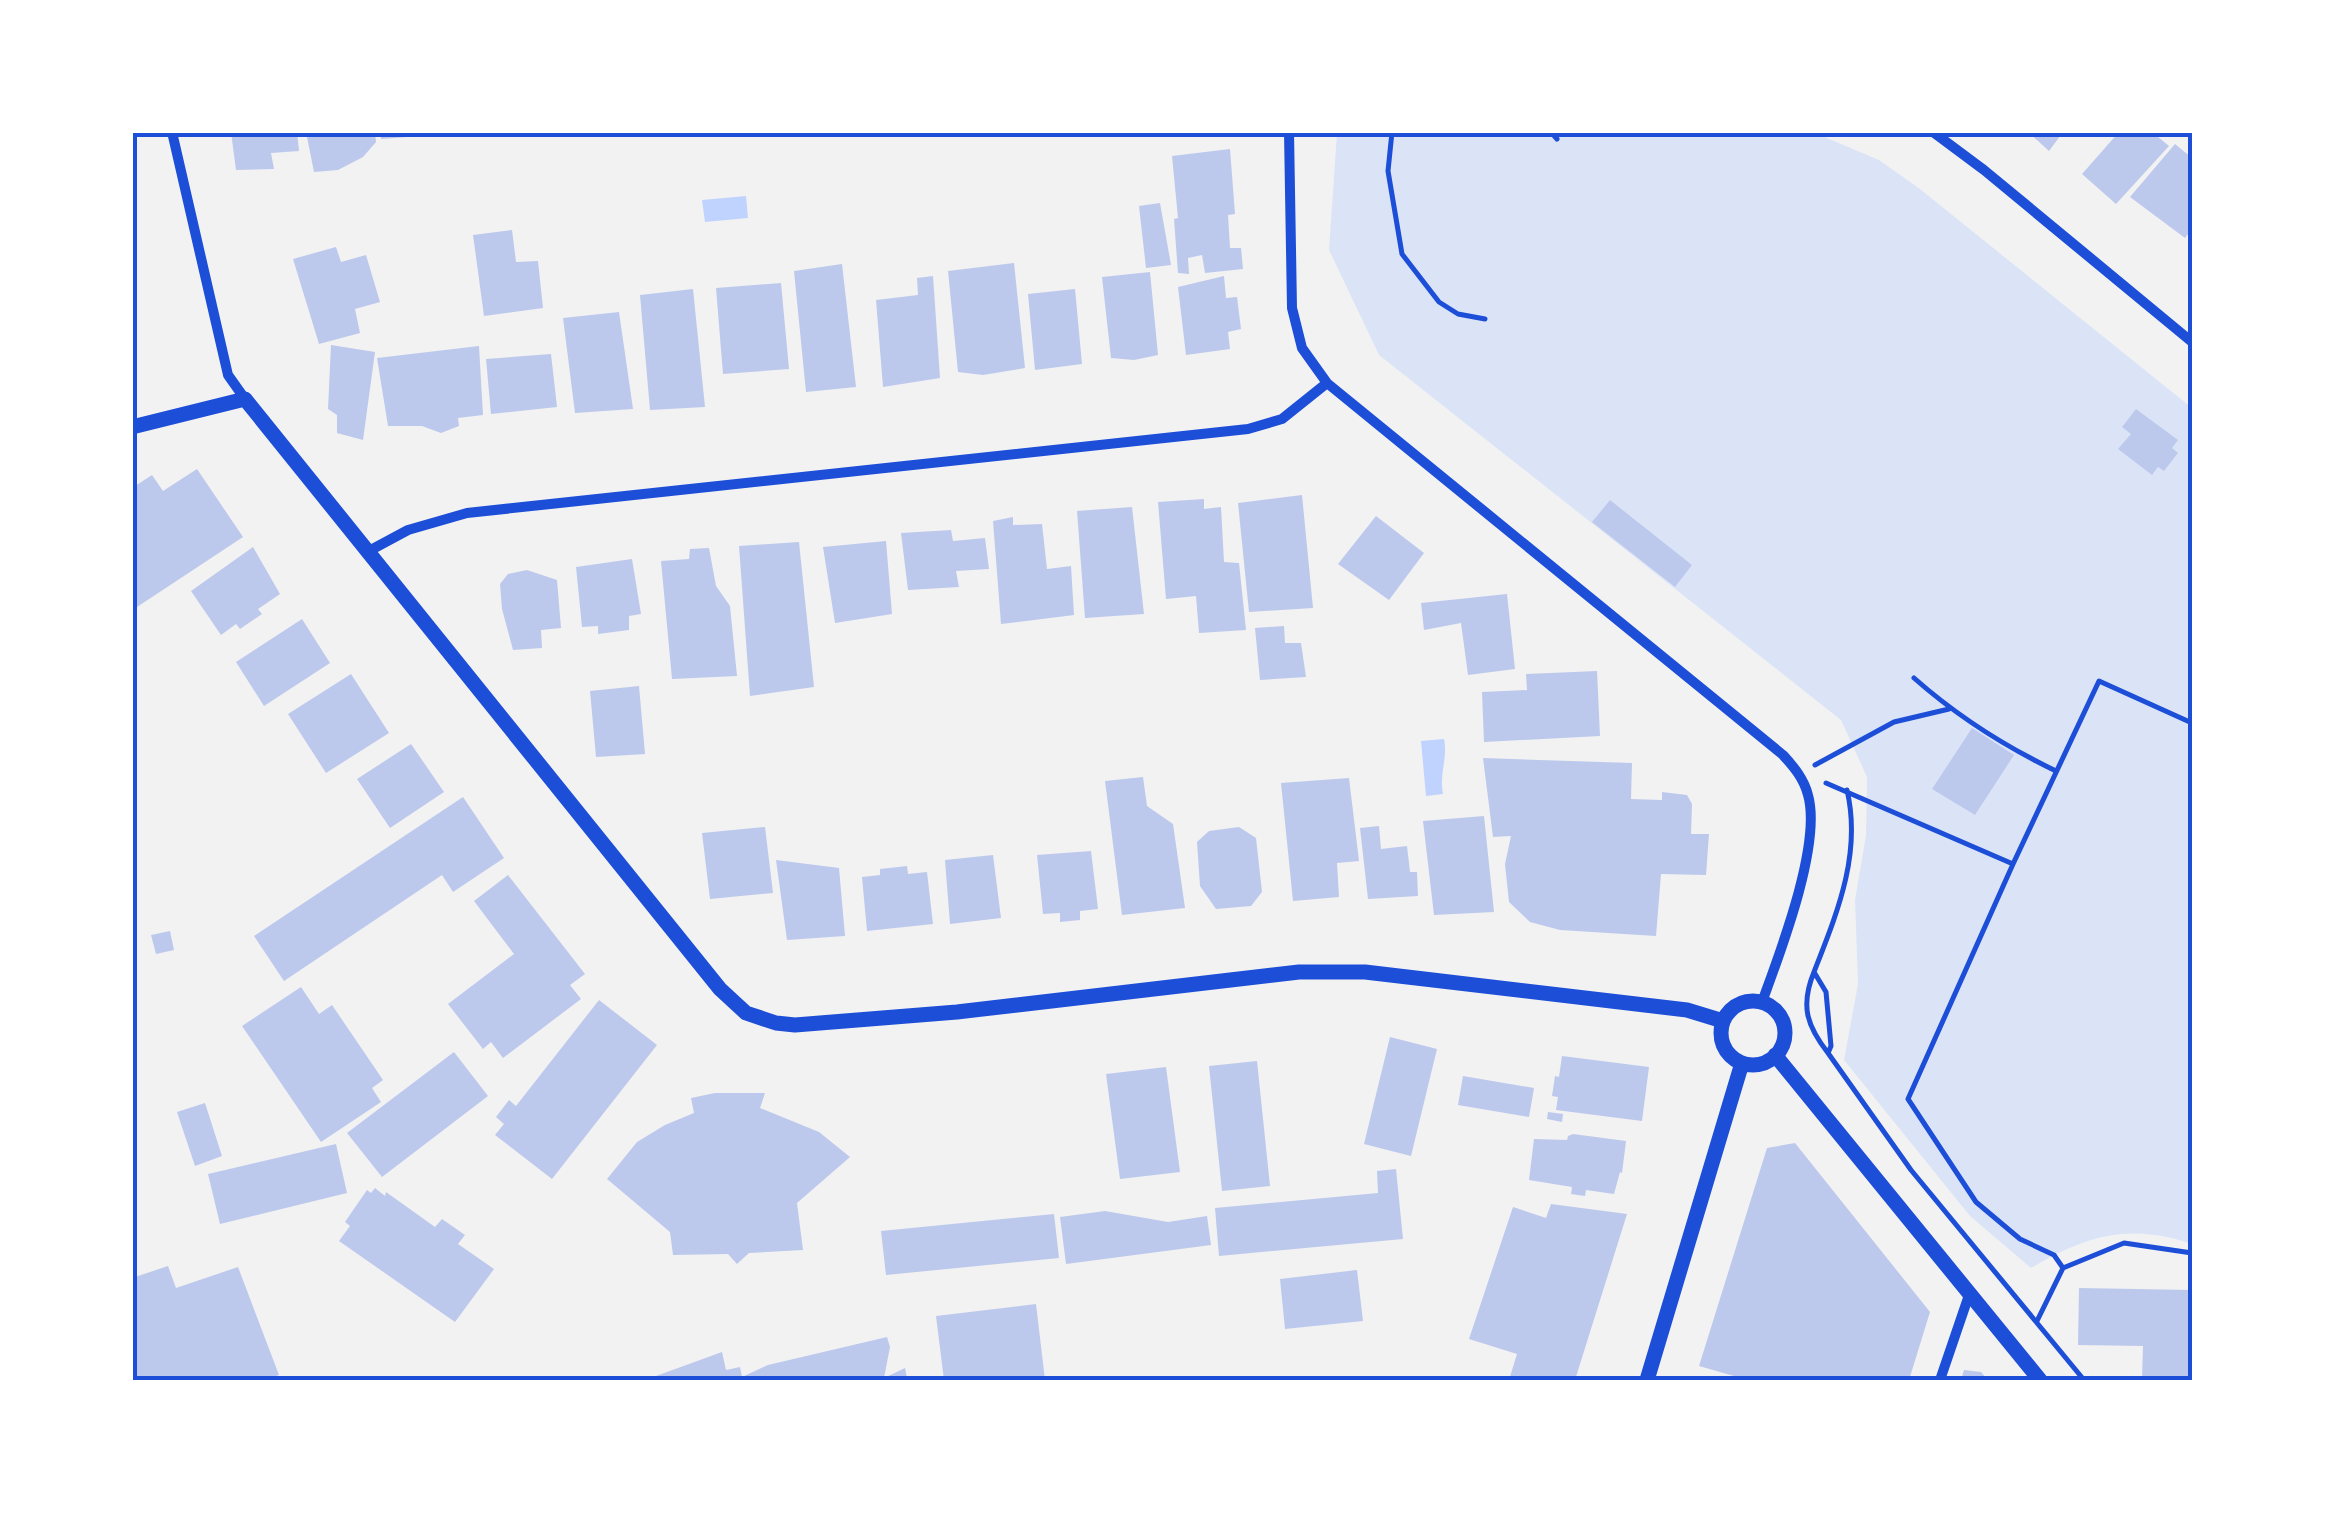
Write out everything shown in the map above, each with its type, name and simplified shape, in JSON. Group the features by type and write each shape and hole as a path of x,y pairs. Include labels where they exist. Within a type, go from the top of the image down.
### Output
{"street":[{"path":"172,132 228,375 720,989 746,1013 776,1023 822,1024 957,1012 1244,977 1365,972 1687,1010 1722,1021"},
{"path":"1289,132 1292,308 1302,348 1328,383 1784,755 1799,774 1808,795 1810,846 1762,1002"},
{"path":"1933,132 2192,342"},
{"path":"367,552 408,530 467,513 1248,428 1282,420 1328,383"},
{"path":"132,427 245,399"},
{"path":"1762,1002 1771,1006 1782,1020 1784,1039 1776,1055 1760,1064 1742,1062 1726,1050 1720,1031 1722,1021 1734,1006 1762,1002"},
{"path":"1776,1055 2040,1380"},
{"path":"1647,1380 1742,1062"},
{"path":"1940,1380 1969,1295"}],"path":[{"path":"1392,132 1388,171 1402,254 1439,302 1458,314 1485,319"},
{"path":"1550,132 1557,139"},
{"path":"1914,678 1949,708 2014,751 2056,771"},
{"path":"2064,1268 2054,1255 2020,1239 1976,1202 1908,1099 2012,864 2099,681 2192,723"},
{"path":"1799,774 1894,722 1949,708"},
{"path":"1799,774 1848,790 2012,864"},
{"path":"1848,790 1853,816 1850,861 1841,904 1808,987 1808,1027 1911,1170 2084,1380"},
{"path":"1814,972 1826,992 1831,1046 1828,1054"},
{"path":"2037,1321 2064,1268 2124,1243 2192,1253"}],"shaded area":[{"path":"1337,133 1815,133 1879,160 1920,189 2192,408 2192,1244 2148,1234 2109,1236 2071,1247 2031,1268 1970,1216 1844,1060 1858,984 1855,900 1866,835 1867,777 1841,720 1379,355 1329,250"}],"water":[{"path":"746,196 748,218 705,222 702,200"},
{"path":"1444,739 1443,794 1426,796 1421,741"}],"building":[{"path":"231,132 297,132 299,151 271,153 274,169 236,170"},
{"path":"306,132 375,132 376,142 363,157 338,170 314,172"},
{"path":"381,132 434,132 434,135 381,139"},
{"path":"2028,132 2063,132 2049,151"},
{"path":"2119,132 2152,132 2169,146 2116,204 2082,174"},
{"path":"2175,144 2192,158 2192,229 2185,238 2130,197"},
{"path":"1230,149 1235,214 1228,215 1230,248 1241,248 1243,269 1205,273 1202,255 1188,258 1189,274 1178,273 1172,156"},
{"path":"1160,203 1171,265 1146,268 1139,206"},
{"path":"512,230 516,262 538,261 543,308 484,316 473,235"},
{"path":"336,247 341,262 366,255 380,302 355,309 360,333 319,344 293,259"},
{"path":"1014,263 1025,368 983,375 958,372 948,271"},
{"path":"842,264 856,387 806,392 794,271"},
{"path":"1150,272 1158,355 1134,360 1111,358 1102,277"},
{"path":"933,276 940,378 883,387 876,300 918,295 917,278"},
{"path":"1224,276 1226,298 1237,297 1241,329 1228,332 1230,349 1186,355 1178,287"},
{"path":"781,283 789,369 723,374 716,288"},
{"path":"693,289 705,407 650,410 640,295"},
{"path":"1075,289 1082,364 1035,370 1028,294"},
{"path":"619,312 633,409 575,413 563,318"},
{"path":"331,345 375,352 363,440 337,433 337,415 328,409"},
{"path":"479,346 483,415 458,418 459,426 441,433 422,426 388,426 377,358"},
{"path":"551,354 557,407 491,414 486,359"},
{"path":"2136,409 2178,440 2172,448 2178,453 2164,471 2158,467 2152,475 2118,449 2131,434 2122,427"},
{"path":"197,469 243,537 137,607 132,603 132,488 152,475 163,491"},
{"path":"1302,495 1313,608 1249,612 1238,503"},
{"path":"1204,499 1204,509 1221,507 1224,562 1239,563 1246,630 1199,633 1196,596 1166,599 1158,502"},
{"path":"1610,500 1692,565 1675,587 1592,522"},
{"path":"1132,507 1144,614 1085,618 1077,511"},
{"path":"1376,516 1424,553 1389,600 1338,564"},
{"path":"1013,517 1013,525 1042,524 1047,569 1071,566 1074,615 1001,624 993,521"},
{"path":"951,530 953,541 985,538 989,569 956,571 959,587 908,590 901,533"},
{"path":"886,541 892,614 835,623 823,547"},
{"path":"799,542 814,687 750,696 739,546"},
{"path":"253,547 280,594 258,609 262,614 240,629 236,624 221,635 191,591"},
{"path":"709,548 716,586 730,606 737,676 672,679 661,561 689,559 690,549"},
{"path":"632,559 641,614 629,616 629,630 598,634 598,626 582,627 576,567"},
{"path":"527,570 557,580 561,628 541,630 542,648 513,650 500,584 508,574"},
{"path":"1507,594 1515,669 1468,675 1461,623 1424,630 1421,603"},
{"path":"302,619 330,663 264,706 236,662"},
{"path":"1284,626 1285,643 1301,643 1306,677 1260,680 1255,628"},
{"path":"1597,671 1600,736 1484,742 1482,692 1527,690 1526,674"},
{"path":"351,674 389,733 326,773 288,714"},
{"path":"639,686 645,754 596,757 590,691"},
{"path":"1972,728 2014,755 1975,815 1932,789"},
{"path":"411,744 444,792 390,828 357,779"},
{"path":"1483,758 1632,763 1631,799 1662,800 1662,792 1687,795 1692,804 1691,834 1709,834 1706,875 1661,874 1656,936 1560,930 1530,922 1509,902 1505,864 1511,836 1493,837"},
{"path":"1143,777 1147,806 1173,824 1185,908 1122,915 1105,781"},
{"path":"1349,778 1359,861 1337,863 1339,897 1293,901 1281,783"},
{"path":"463,797 504,858 453,892 442,875 284,981 254,936"},
{"path":"1484,816 1494,912 1434,915 1423,821"},
{"path":"1379,826 1381,849 1407,846 1410,872 1417,872 1418,896 1368,899 1360,828"},
{"path":"765,827 773,893 710,899 702,833"},
{"path":"1239,827 1256,838 1262,892 1251,906 1216,909 1200,886 1197,842 1209,831"},
{"path":"1091,851 1098,909 1080,911 1080,920 1060,922 1060,913 1043,914 1037,855"},
{"path":"993,855 1001,918 950,924 945,860"},
{"path":"776,860 839,868 845,936 787,940"},
{"path":"907,866 908,874 927,872 933,924 867,931 862,877 880,875 880,869"},
{"path":"508,875 585,974 570,985 581,999 503,1058 491,1042 483,1049 448,1004 514,954 474,901"},
{"path":"170,931 174,950 156,954 151,935"},
{"path":"301,987 319,1014 332,1005 383,1080 372,1088 381,1102 321,1142 242,1026"},
{"path":"599,1000 657,1045 552,1179 495,1135 504,1124 496,1117 509,1100 516,1106"},
{"path":"1390,1037 1437,1049 1411,1156 1364,1144"},
{"path":"454,1052 488,1096 382,1177 347,1133"},
{"path":"1562,1056 1649,1067 1642,1121 1556,1110 1558,1097 1552,1096"},
{"path":"1257,1061 1270,1186 1222,1191 1209,1066"},
{"path":"1166,1067 1180,1172 1120,1179 1106,1074"},
{"path":"1463,1076 1534,1088 1529,1117 1458,1105"},
{"path":"715,1093 765,1093 760,1108 819,1132 850,1157 797,1203 803,1250 749,1253 737,1264 728,1254 673,1255 670,1232 607,1179 637,1142 694,1113 691,1098"},
{"path":"205,1103 222,1156 195,1166 177,1112"},
{"path":"1548,1112 1563,1114 1562,1122 1547,1119"},
{"path":"1573,1134 1626,1141 1622,1173 1614,1194 1586,1190 1585,1196 1571,1194 1572,1187 1529,1180 1534,1139 1567,1140"},
{"path":"1795,1143 1930,1312 1909,1380 1748,1380 1699,1366 1767,1148"},
{"path":"336,1144 347,1193 220,1224 208,1174"},
{"path":"1396,1169 1403,1239 1219,1256 1215,1208 1378,1193 1377,1171"},
{"path":"375,1188 435,1227 442,1219 465,1235 458,1244 494,1269 455,1322 339,1241 350,1226 345,1222 367,1190 371,1193"},
{"path":"1551,1204 1627,1214 1575,1380 1509,1380 1517,1354 1469,1339 1513,1207 1546,1218"},
{"path":"1105,1211 1168,1222 1207,1216 1211,1245 1066,1264 1060,1217"},
{"path":"1054,1214 1059,1258 886,1275 881,1231"},
{"path":"168,1266 176,1288 238,1267 279,1375 265,1380 132,1380 132,1278"},
{"path":"1357,1270 1363,1321 1285,1329 1280,1279"},
{"path":"2079,1288 2192,1290 2192,1380 2142,1380 2143,1346 2078,1345"},
{"path":"1036,1304 1045,1380 944,1380 936,1316"},
{"path":"887,1337 890,1347 884,1378 905,1368 907,1378 645,1380 722,1352 726,1370 740,1367 742,1377 768,1365"},
{"path":"1964,1370 1981,1372 1988,1380 1961,1380"}]}
